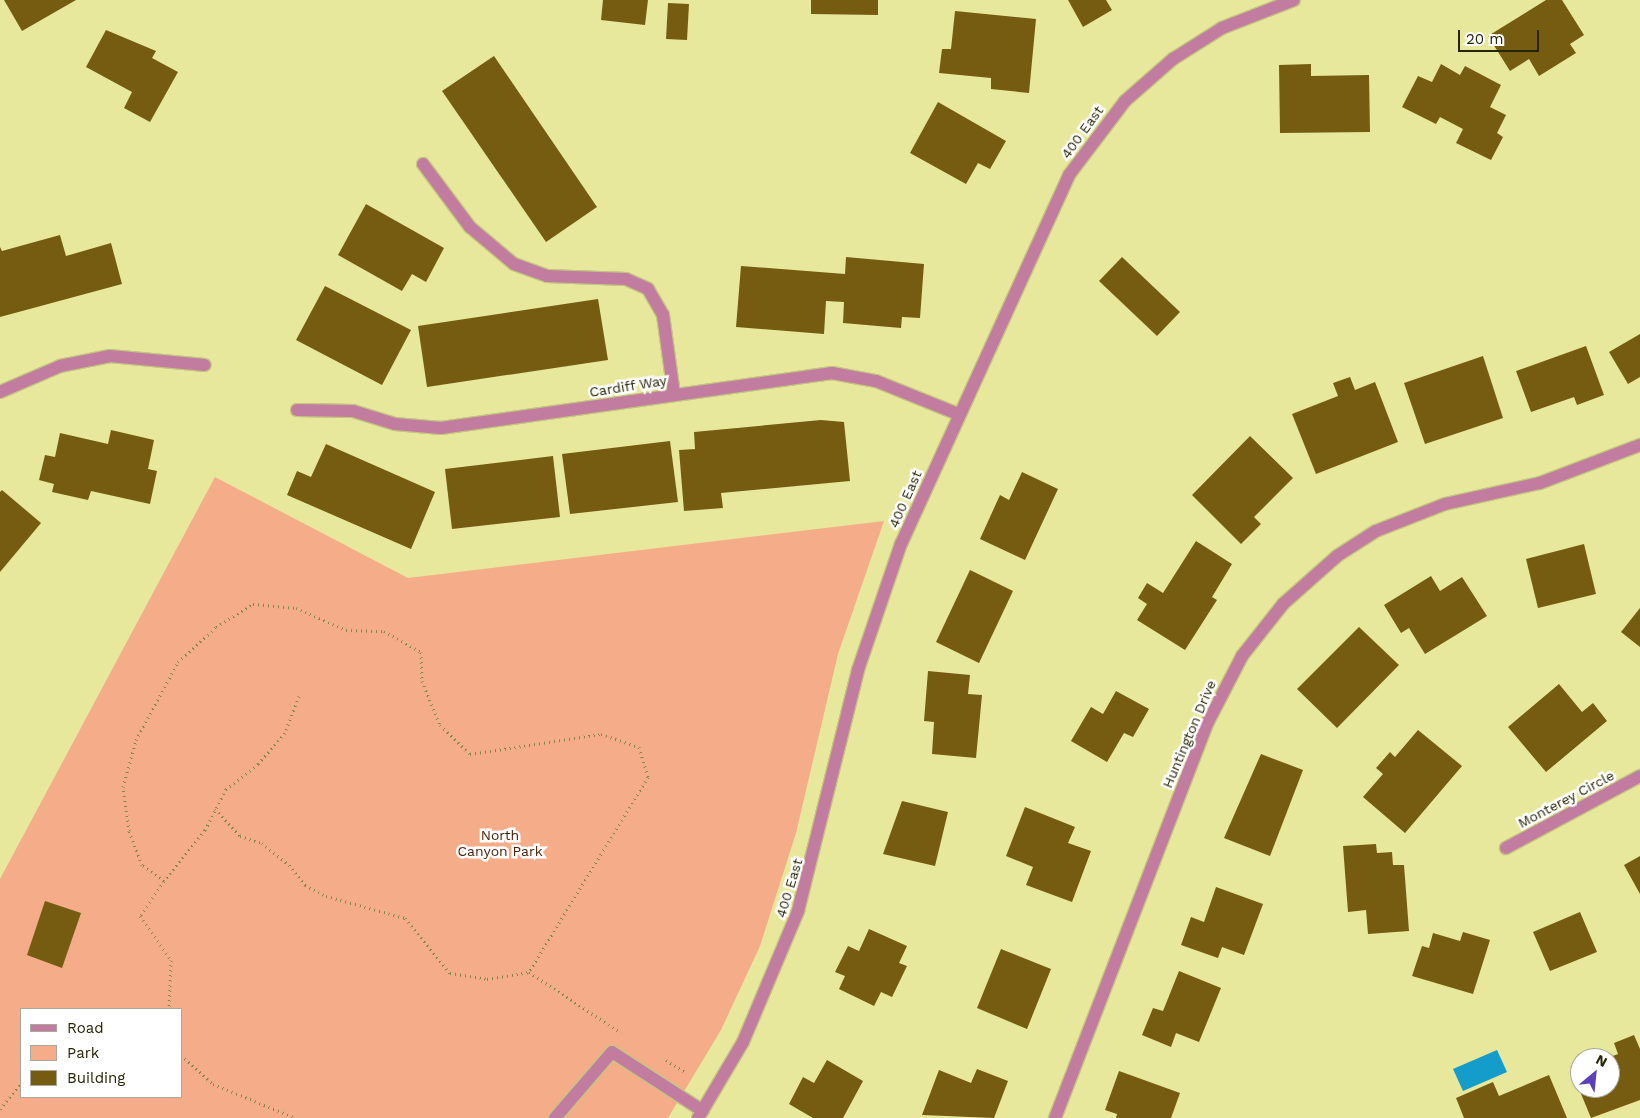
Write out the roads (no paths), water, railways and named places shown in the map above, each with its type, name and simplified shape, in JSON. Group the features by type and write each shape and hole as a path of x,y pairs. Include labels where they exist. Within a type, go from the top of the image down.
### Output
{"street":[{"name":"400 East","path":"700,1114 742,1042 795,920 873,620 958,414 1052,208 1106,122 1148,79 1197,42 1246,17 1294,0"},
{"path":"423,164 470,227 514,264 547,276 612,276 648,290 663,315 674,394"},
{"path":"0,392 60,366 110,356 205,365"},
{"name":"Cardiff Way","path":"296,410 353,411 394,424 441,428 832,373 876,382 958,414"},
{"name":"Huntington Drive","path":"1055,1118 1208,722 1242,656 1283,604 1337,556 1376,531 1445,504 1540,483 1640,445"},
{"name":"Monterey Circle","path":"1506,848 1640,776"},
{"path":"554,1118 612,1052 700,1114"}],"water":[{"path":"1497,1050 1507,1072 1463,1091 1453,1069"}],"park label":[{"name":"North Canyon Park","path":"500,844"}]}
